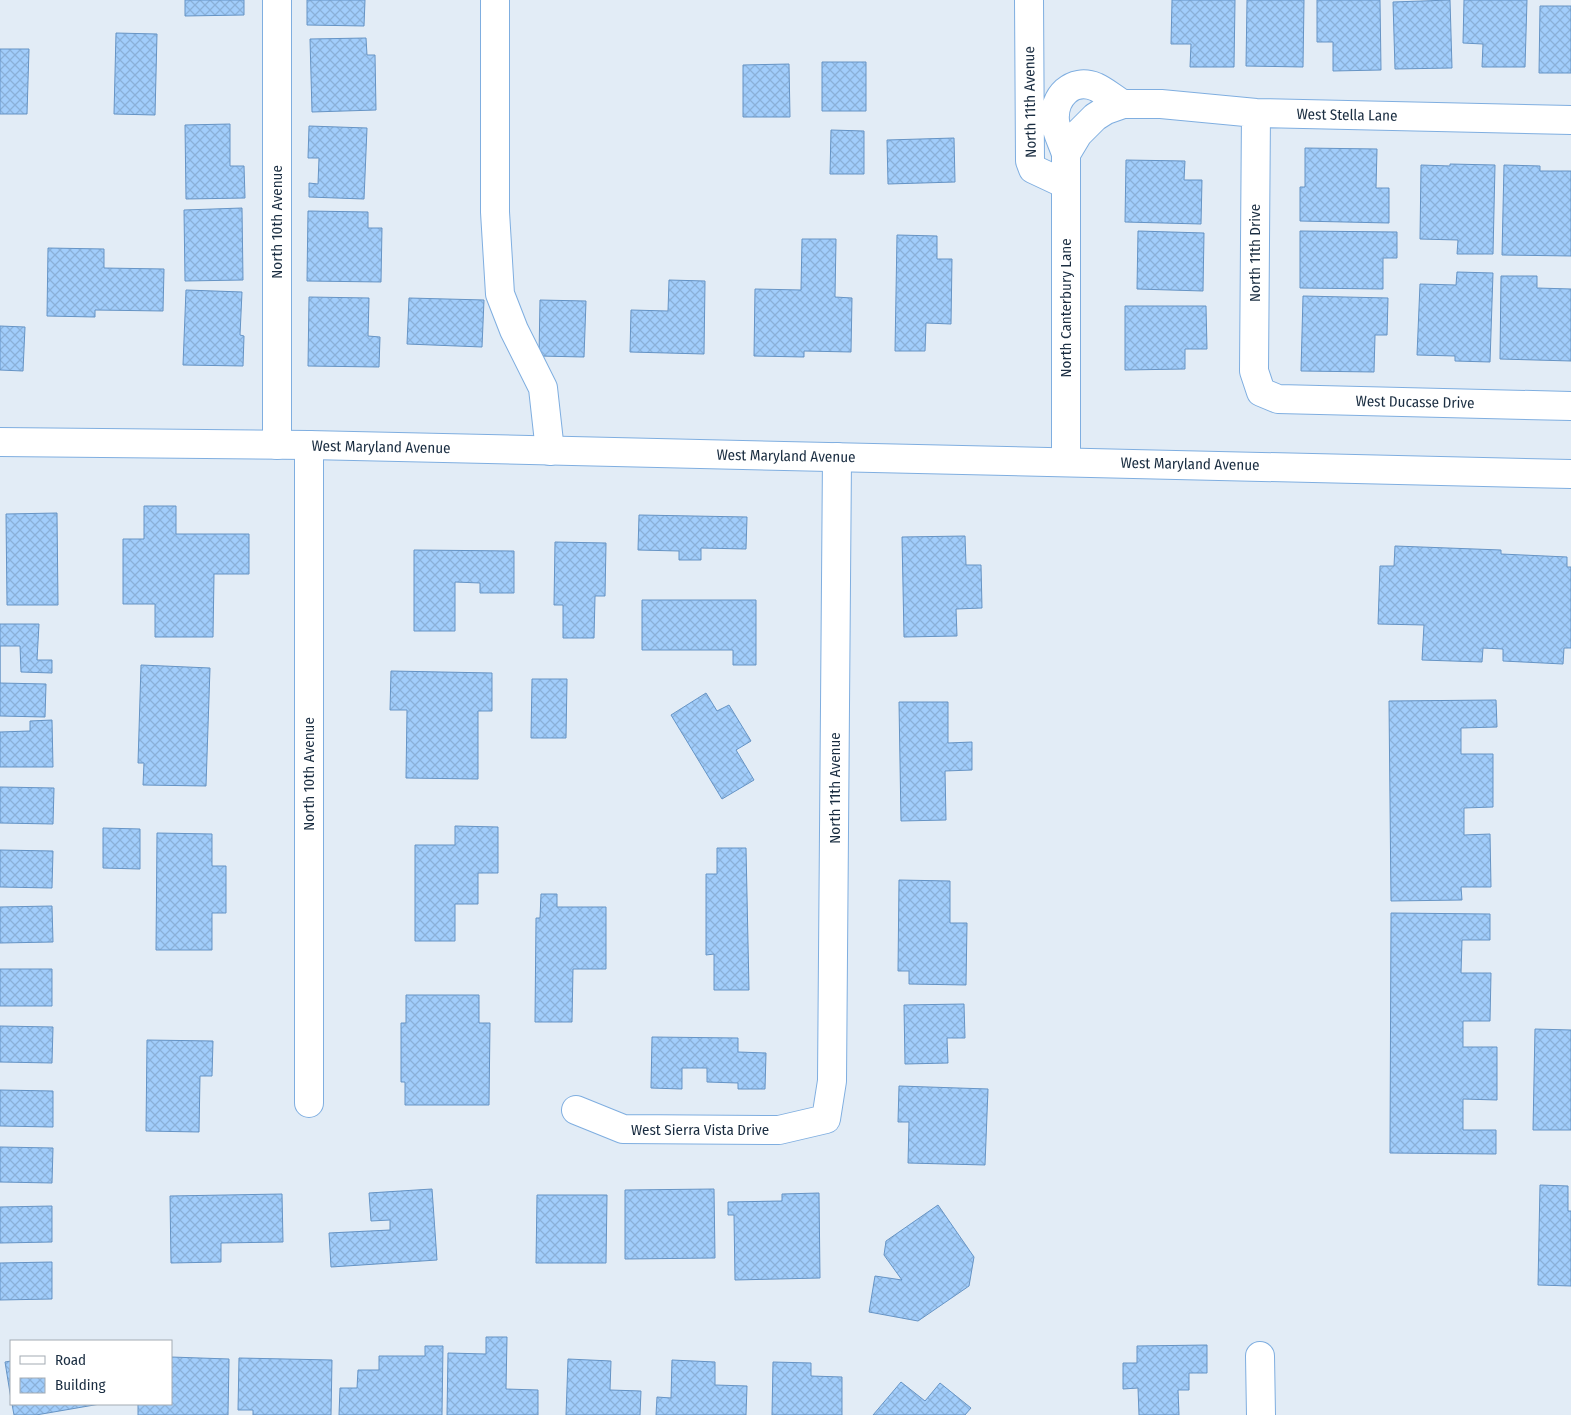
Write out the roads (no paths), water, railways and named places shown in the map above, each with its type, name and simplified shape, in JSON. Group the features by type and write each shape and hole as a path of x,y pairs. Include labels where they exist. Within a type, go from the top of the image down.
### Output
{"street":[{"name":"North 10th Avenue","path":"277,0 277,445"},
{"path":"495,0 494,212 500,294 514,330 543,388 550,451"},
{"name":"North 11th Avenue","path":"1029,0 1030,161 1033,169 1066,184"},
{"path":"1066,154 1055,121 1057,100 1069,87 1082,84 1096,87 1123,104"},
{"name":"West Stella Lane","path":"1066,154 1078,134 1095,117 1106,110 1123,104 1162,104 1256,113 1571,120"},
{"name":"North 11th Drive","path":"1256,113 1254,371 1261,392"},
{"name":"North Canterbury Lane","path":"1066,154 1066,461"},
{"name":"West Ducasse Drive","path":"1261,392 1278,399 1571,406"},
{"name":"West Maryland Avenue","path":"0,442 308,445 1571,474"},
{"name":"North 10th Avenue","path":"308,445 308,1103"},
{"name":"North 11th Avenue","path":"826,1119 832,1081 836,457"},
{"name":"West Sierra Vista Drive","path":"576,1110 623,1130 779,1130 826,1119"},
{"path":"1260,1356 1261,1415"}]}
